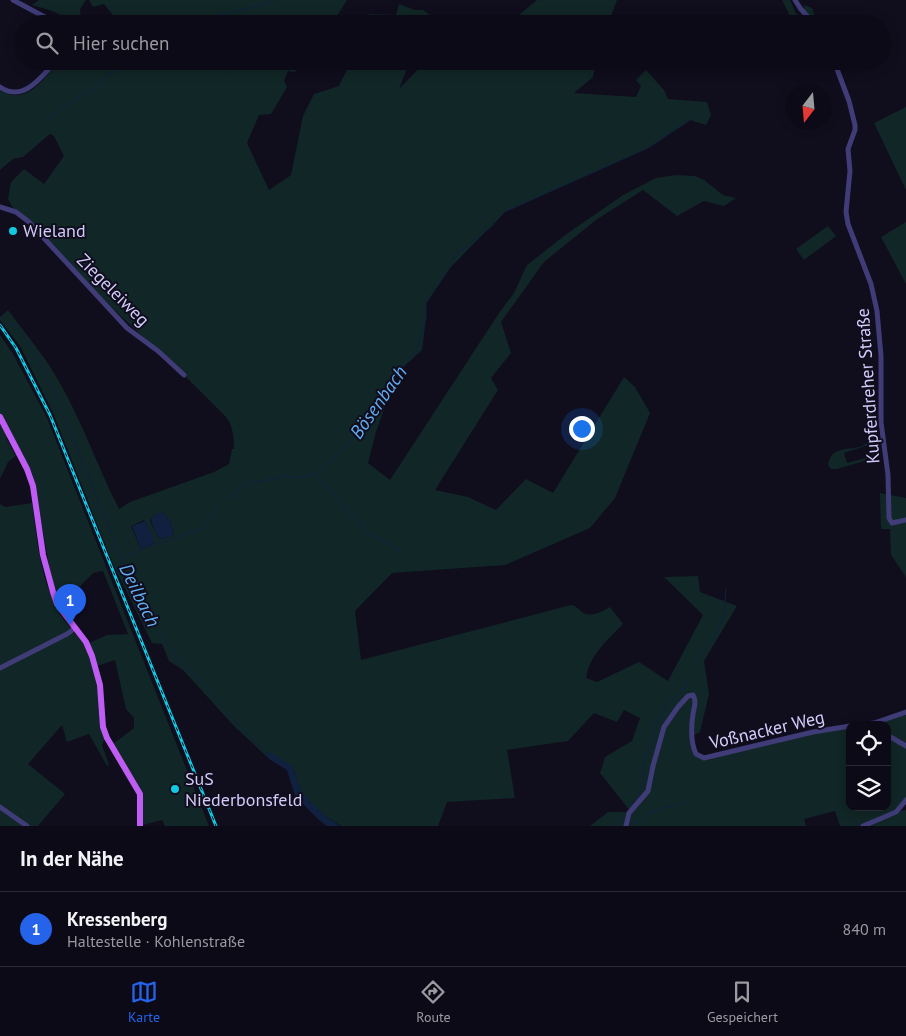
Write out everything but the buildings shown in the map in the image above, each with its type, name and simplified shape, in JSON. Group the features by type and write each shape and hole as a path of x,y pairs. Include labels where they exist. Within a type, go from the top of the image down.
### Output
{"main road":[{"path":"0,417 27,469 33,486 43,555 57,604 86,642 100,685 103,727 107,738 140,794 140,826"}],"street":[{"path":"13,0 41,15"},
{"path":"795,0 806,15"},
{"path":"0,86 12,92 25,90 46,70"},
{"name":"Kupferdreher Straße","path":"837,70 849,101 855,125 848,149 850,171 846,212 848,224 871,284 877,311 881,422 888,475 889,518 892,523 906,520"},
{"name":"Ziegeleiweg","path":"0,207 16,212 29,222 127,328 158,351 184,375"},
{"path":"0,668 67,634 75,628"},
{"name":"Voßnacker Weg","path":"626,826 629,813 648,791 654,761 666,723 688,696 693,695 696,700 693,716 694,746 696,754 704,758 813,732 846,727"},
{"path":"882,721 906,712"},
{"path":"891,737 906,746"},
{"path":"863,826 896,812 906,800"},
{"path":"0,806 27,826"}],"green space":[{"path":"39,0 86,0 80,9 81,15 60,15 32,5"},
{"path":"89,0 347,0 338,15 113,15 104,4 93,7"},
{"path":"537,0 617,0 611,15 519,15"},
{"path":"782,0 790,0 796,14 799,15 790,15"},
{"path":"399,4 415,10 423,10 430,15 396,15"},
{"path":"804,5 812,8 815,15 805,15"},
{"path":"52,70 296,70 295,72 288,71 284,81 287,87 271,114 259,115 247,143 269,190 291,175 303,116 314,94 339,86 347,70 406,70 399,89 417,70 594,70 593,77 574,93 636,97 641,86 636,80 646,70 664,90 668,99 707,102 711,115 706,125 690,120 648,148 505,212 449,269 426,303 422,350 397,373 376,432 368,463 390,480 514,293 527,265 568,233 623,195 656,178 676,175 695,176 704,180 723,195 736,198 724,206 704,201 677,216 643,190 596,220 544,262 501,322 511,353 491,378 498,390 435,490 468,497 496,510 526,479 553,493 624,377 635,387 650,413 615,498 590,528 505,565 392,573 355,611 361,660 571,605 585,614 596,614 610,607 623,624 595,655 586,678 597,682 639,662 668,681 703,615 664,577 698,576 700,592 737,606 704,661 709,694 700,732 691,737 699,757 846,729 846,811 891,811 891,739 906,748 906,802 900,811 906,810 906,826 840,826 835,811 804,819 806,826 590,826 608,812 631,812 600,773 605,757 632,741 640,718 624,710 617,722 594,713 568,741 507,750 515,798 447,802 438,826 341,826 324,815 303,796 292,766 266,752 269,759 234,726 183,670 169,661 162,644 152,643 113,564 53,413 20,346 0,320 0,317 8,310 52,369 74,410 119,509 130,502 214,472 229,464 232,449 234,449 234,440 232,428 226,417 96,293 30,222 13,208 8,199 11,182 24,169 44,184 64,156 54,136 50,134 23,157 13,159 0,170 0,90 18,95 33,89","holes":["158,513 163,513 170,521 174,535 160,539 150,521 152,517","144,520 154,539 154,543 143,548 140,547 131,526"]},
{"path":"906,107 906,190 874,123"},
{"path":"906,222 906,284 881,237"},
{"path":"828,226 836,236 804,260 796,249"},
{"path":"0,335 13,354 47,418 209,826 165,826 162,820 143,825 142,793 113,744 134,728 134,718 126,709 115,660 97,666 89,643 107,635 128,634 103,571 93,573 61,606 52,582 33,475 12,434 6,438 16,456 8,462 0,479"},
{"path":"878,429 881,456 837,469 831,469 828,465 833,454 837,451 864,445 872,435 868,445 844,453 847,463 873,456 870,449"},
{"path":"880,493 906,498 906,577 891,555 890,529 881,529"},
{"path":"32,503 40,558 47,584 59,613 72,629 0,667 0,504 5,507"},
{"path":"75,632 83,642 94,668 105,738 102,745 109,765 107,766 89,734 67,742 62,725 28,764 65,794 38,826 29,826 0,805 0,669"},
{"path":"906,713 906,745 891,736 891,721 883,721"},
{"path":"0,808 24,826 0,826"}],"water":[{"path":"158,513 163,513 170,521 174,535 160,539 156,534 151,521 152,517"},
{"path":"145,521 154,539 154,543 143,548 140,547 132,526"},
{"path":"266,752 274,754 292,766 302,793 324,815 340,826 327,826 295,796 287,770 269,759"}],"waterway":[{"path":"217,15 273,2"},
{"path":"49,122 54,115 68,104 97,88 104,77 117,70"},
{"path":"222,70 226,73"},
{"name":"Bösenbach","path":"227,500 236,494 239,488 255,481 259,482 286,476 298,478 321,470 362,430 376,405 383,400 390,381 406,364 407,358 415,354 426,319 426,303 449,269 457,252 491,227 504,212 648,148 690,120 700,110"},
{"name":"Deilbach","path":"6,324 15,325 20,329 37,357 66,420 134,590 148,618 184,667 199,678 234,721 266,752"},
{"path":"316,474 365,531 401,551"},
{"name":"Bösenbach","path":"121,559 151,546 204,528 218,505"},
{"path":"693,663 698,655 709,647 724,617 726,589"},
{"path":"628,807 636,800 644,783 644,763 653,740 656,724 670,701 686,687 686,679"},
{"path":"629,824 640,821 647,814 659,809 687,802"},
{"path":"613,826 618,822 621,815"}],"railway":[{"path":"0,325 16,348 50,415 216,826"}],"place":[{"name":"Wieland","path":"13,231"},
{"name":"Kressenberg","path":"70,625"},
{"name":"SuS Niederbonsfeld","path":"175,789"}]}
